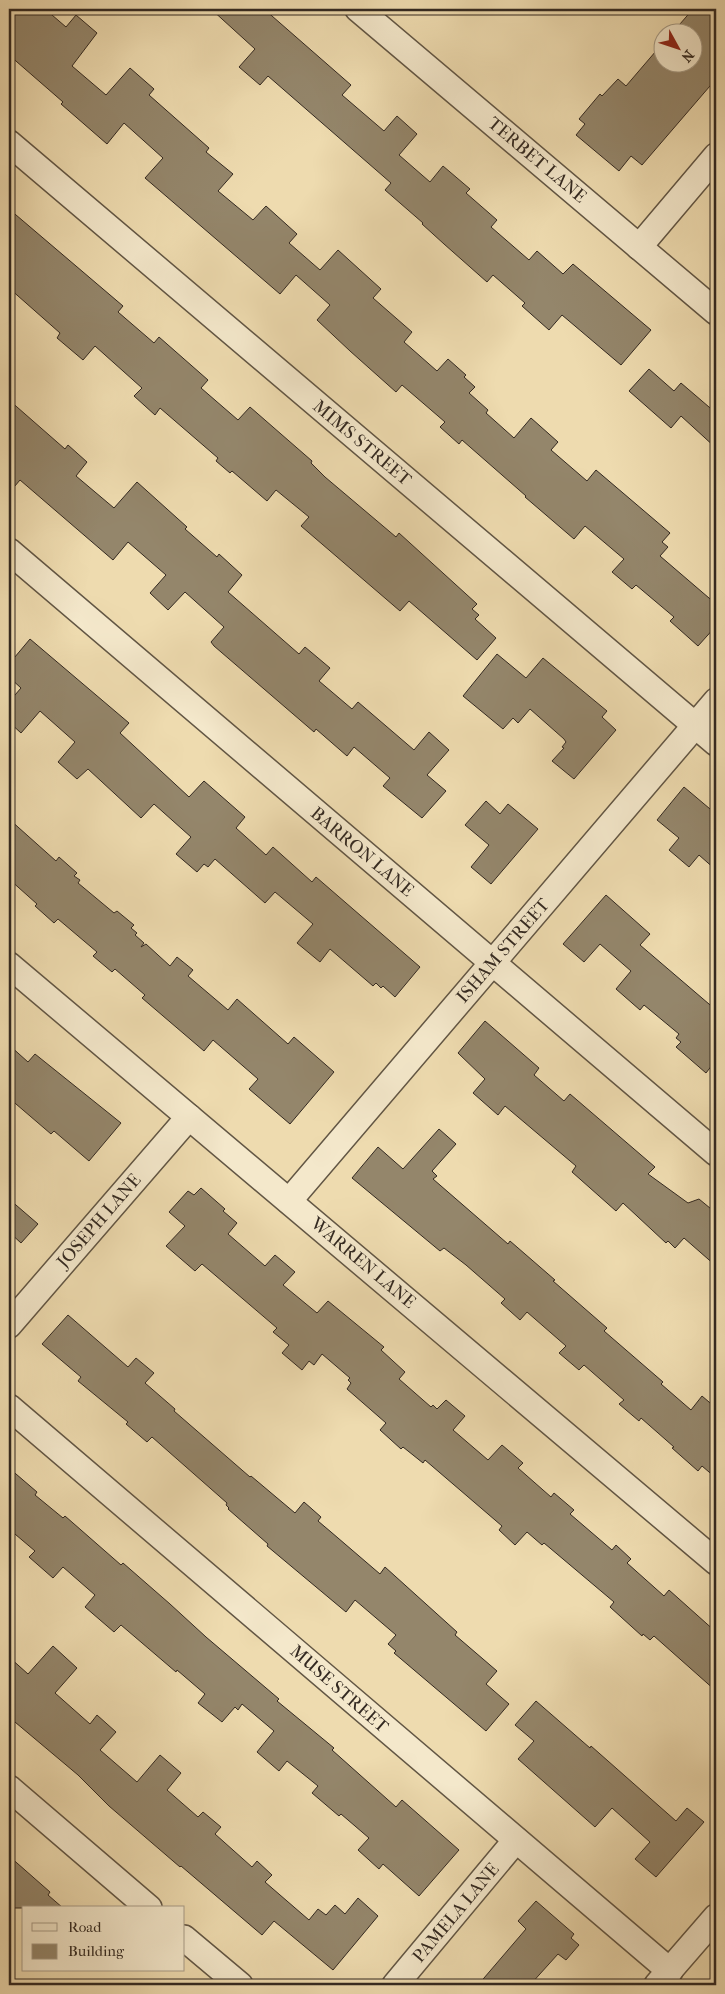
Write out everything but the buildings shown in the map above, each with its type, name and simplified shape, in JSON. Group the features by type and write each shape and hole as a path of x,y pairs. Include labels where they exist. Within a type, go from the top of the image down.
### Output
{"street":[{"name":"TERBET LANE","path":"358,9 716,312"},
{"name":"MIMS STREET","path":"9,143 716,743"},
{"path":"639,246 716,156"},
{"name":"BARRON LANE","path":"9,551 716,1152"},
{"name":"ISHAM STREET","path":"289,1201 716,701"},
{"name":"WARREN LANE","path":"9,966 716,1562"},
{"name":"JOSEPH LANE","path":"9,1325 189,1117"},
{"name":"MUSE STREET","path":"9,1407 516,1840 663,1978"},
{"path":"9,1788 147,1906"},
{"name":"PAMELA LANE","path":"396,1985 516,1840"},
{"path":"663,1978 716,1917"},
{"path":"185,1939 240,1985"}]}
